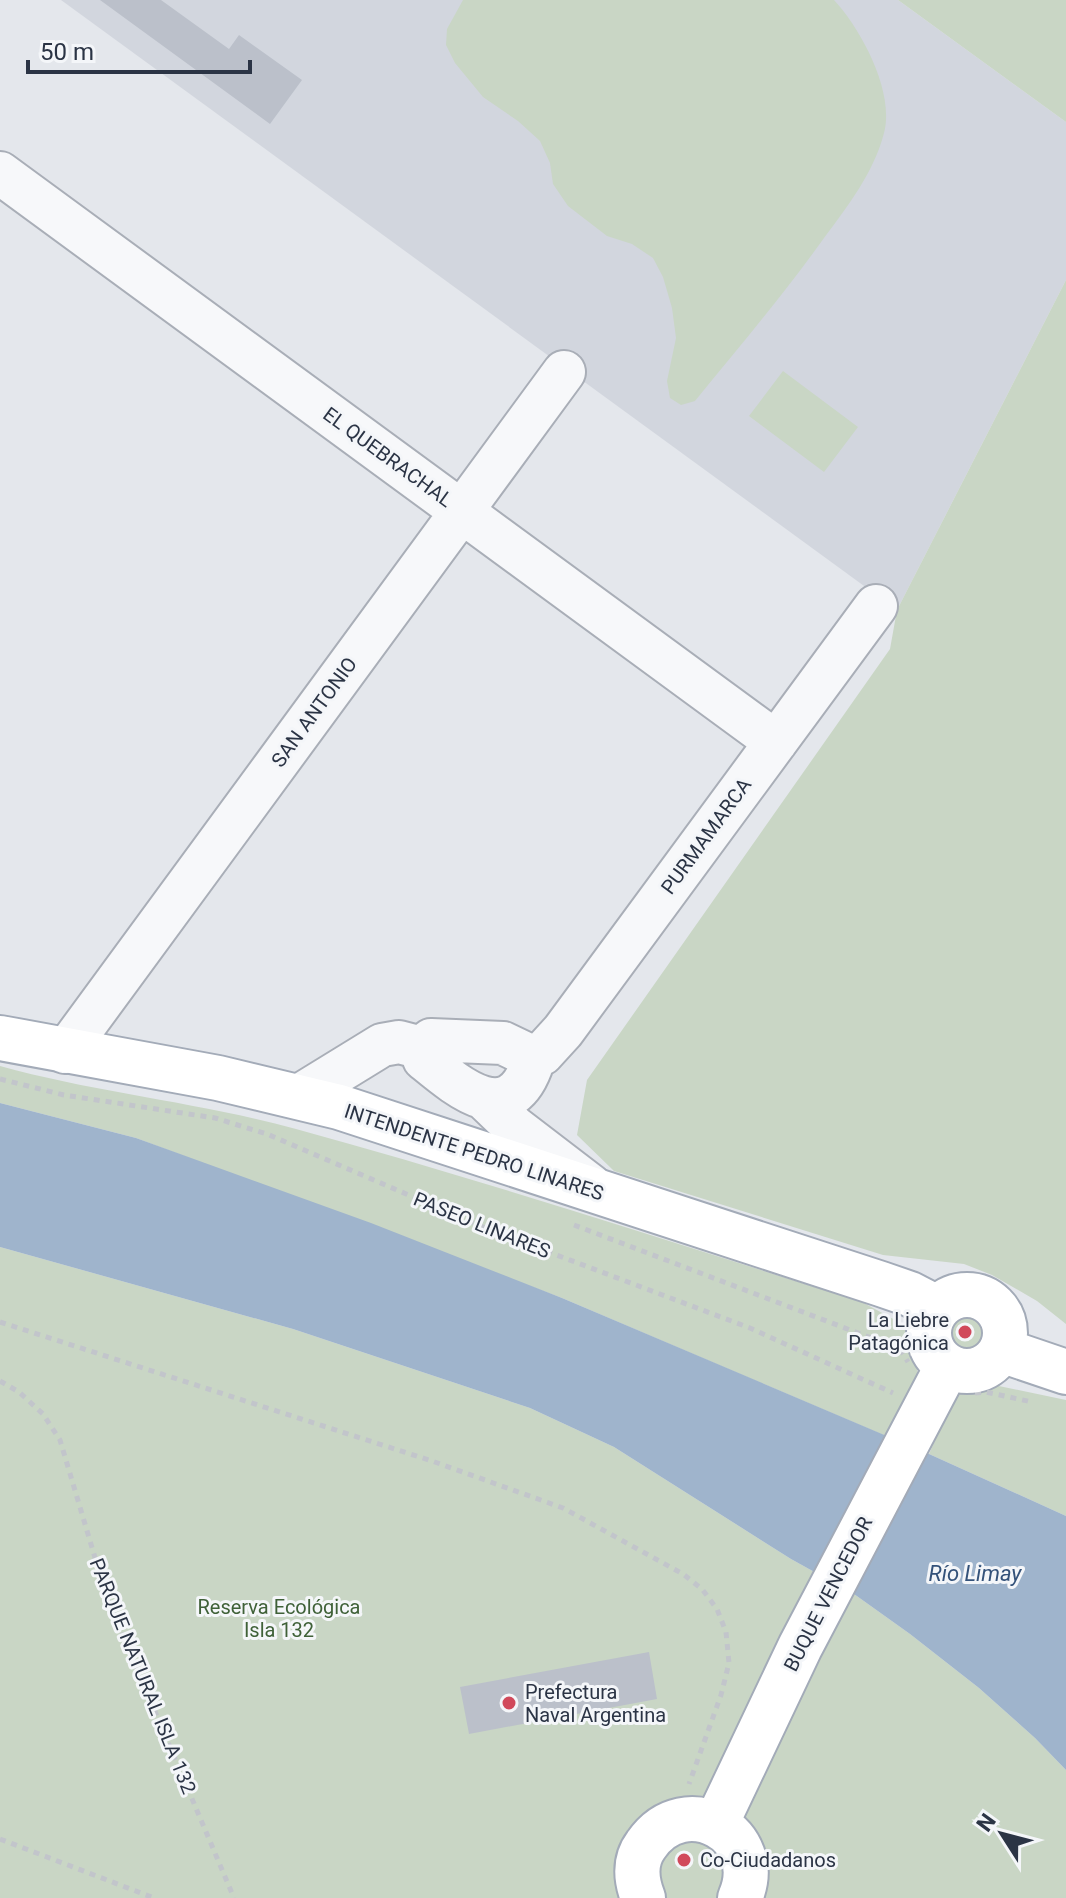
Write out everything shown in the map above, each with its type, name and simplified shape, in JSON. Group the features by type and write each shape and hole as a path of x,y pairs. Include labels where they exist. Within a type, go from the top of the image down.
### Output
{"main road":[{"name":"INTENDENTE PEDRO LINARES","path":"0,1038 299,1096 407,1128 881,1284 937,1308"},
{"path":"967,1294 988,1301 1002,1317 1005,1339 1001,1350 990,1364 974,1371 955,1370 940,1377 938,1359 929,1340 928,1329 937,1308 945,1301 967,1294"},
{"path":"1001,1350 1053,1388"},
{"name":"BUQUE VENCEDOR","path":"699,1822 800,1647 910,1408 940,1377"},
{"path":"643,1898 638,1885 637,1867 642,1850 652,1836 666,1825 699,1822 731,1835 741,1849 746,1867 745,1886 740,1898"}],"street":[{"name":"EL QUEBRACHAL","path":"0,173 776,742"},
{"name":"SAN ANTONIO","path":"65,1052 564,372"},
{"name":"PURMAMARCA","path":"487,1101 503,1098 520,1086 531,1067 530,1060 542,1054 563,1031 876,606"},
{"path":"530,1060 519,1049 503,1043 431,1040 422,1048 422,1056 428,1062 472,1095 487,1101 514,1127 601,1194"},
{"path":"299,1096 382,1045 399,1042 422,1048"}],"path":[{"name":"PASEO LINARES","path":"0,1079 64,1095 215,1118 267,1134 485,1228 750,1328 882,1390 897,1394 910,1408"},
{"path":"571,1224 900,1349 940,1377 986,1392 1053,1388"},
{"path":"0,1322 432,1461 563,1508 683,1574 702,1589 717,1609 726,1632 729,1663 721,1695 686,1791 699,1822"},
{"path":"900,1349 940,1377"},
{"name":"PARQUE NATURAL ISLA 132","path":"0,1381 19,1392 43,1414 60,1440 107,1598 234,1898"},
{"path":"0,1839 154,1898"}],"shaded area":[{"path":"61,0 898,0 1066,122 1066,280 897,610"}],"green space":[{"path":"463,0 834,0 865,44 885,99 884,133 874,161 851,201 809,259 695,401 681,405 670,398 667,381 676,338 672,308 663,277 653,258 632,244 607,236 568,206 553,184 550,163 540,141 483,97 455,63 446,45 447,29"},
{"path":"898,0 1066,0 1066,122"},
{"path":"1066,280 1066,1324 1037,1301 992,1275 964,1264 883,1255 614,1171 577,1135 587,1080 890,649 897,610"},
{"path":"783,371 858,427 824,472 749,416"},
{"path":"0,1066 296,1129 509,1191 862,1302 897,1321 906,1330 916,1355 918,1379 888,1437 562,1298 136,1138 0,1103"},
{"name":"Reserva Ecológica Isla 132","path":"0,1247 293,1329 530,1408 614,1447 791,1559 854,1594 979,1688 1035,1738 1066,1770 1066,1898 0,1898"},
{"path":"966,1312 980,1318 986,1332 980,1346 966,1352 952,1346 946,1332 952,1318"},
{"path":"972,1385 994,1385 1066,1400 1066,1516 929,1454 937,1436 928,1431 956,1392"}],"water":[{"name":"Río Limay","path":"0,1103 136,1138 371,1223 562,1298 929,1454 1066,1516 1066,1770 979,1688 910,1634 854,1594 791,1559 614,1447 530,1408 293,1329 0,1247"}],"building":[{"path":"100,0 161,0 229,49 239,35 302,80 270,124"},
{"path":"649,1652 657,1699 469,1734 460,1687"}],"place":[{"name":"La Liebre Patagónica","path":"965,1332"},
{"name":"Prefectura Naval Argentina","path":"509,1703"},
{"name":"Co-Ciudadanos","path":"684,1860"}]}
